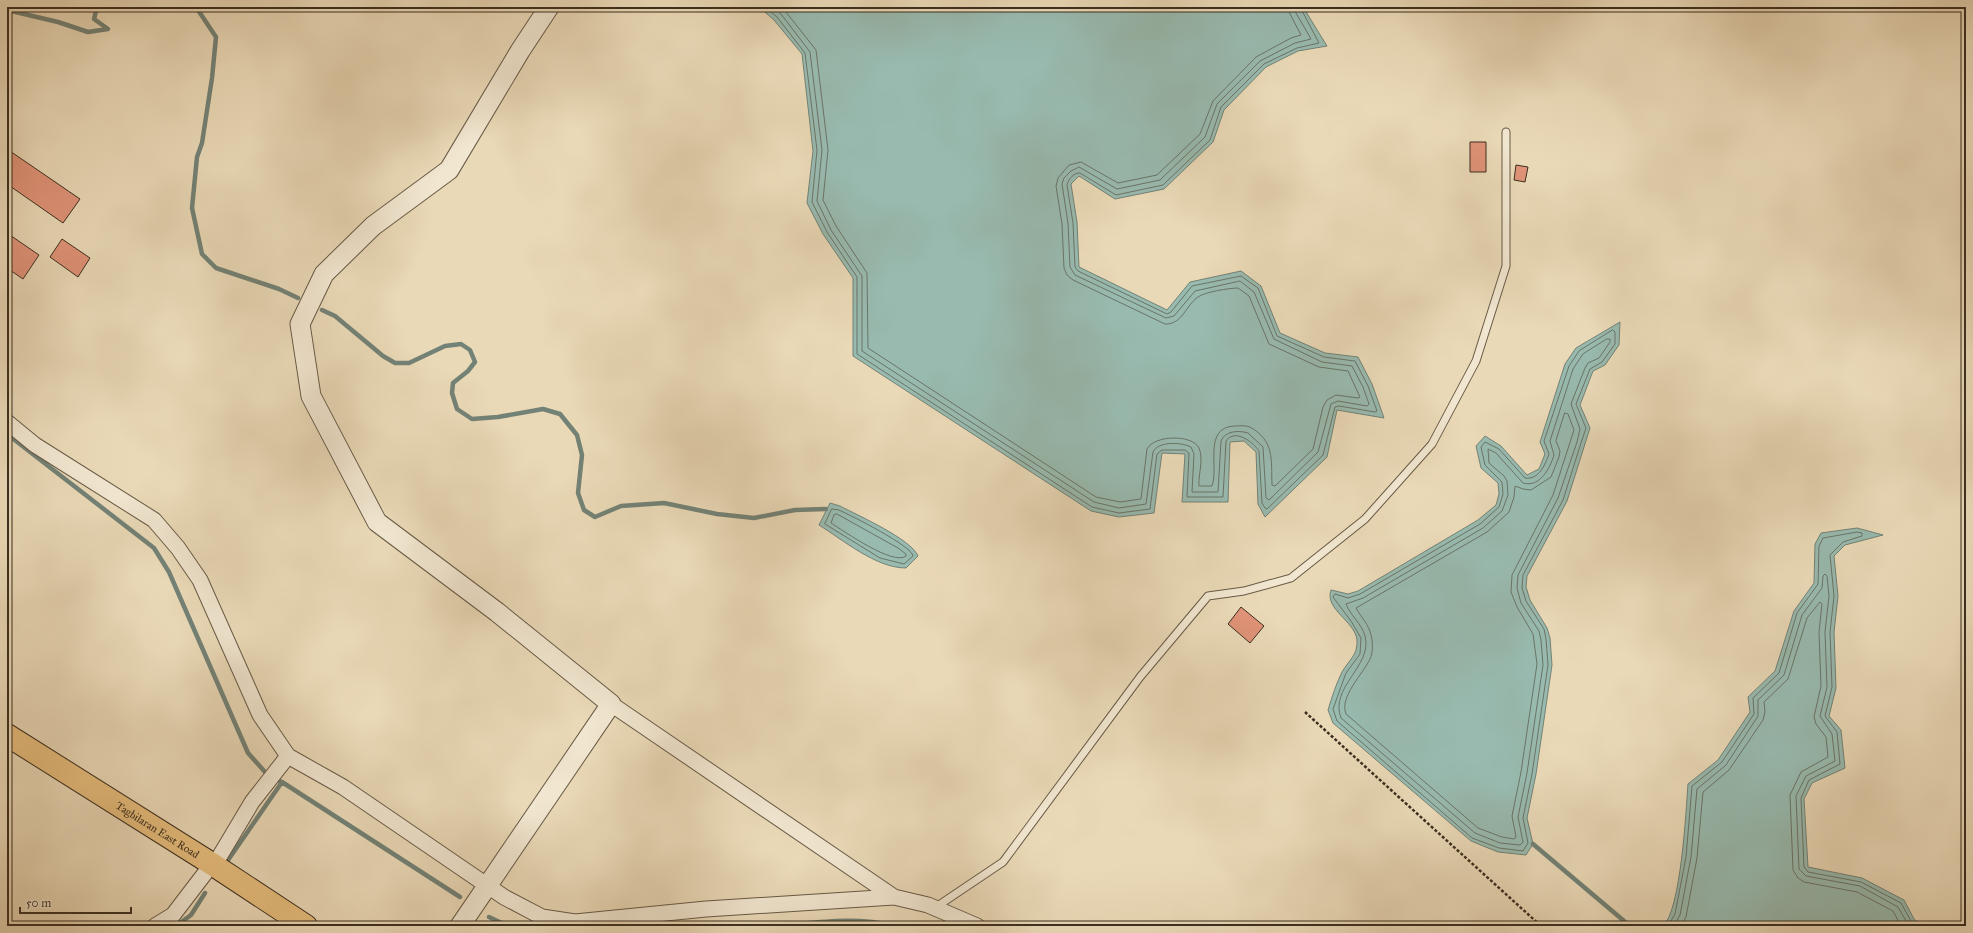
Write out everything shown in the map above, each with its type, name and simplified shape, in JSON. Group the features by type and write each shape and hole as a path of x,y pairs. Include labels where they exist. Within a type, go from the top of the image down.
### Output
{"main road":[{"name":"Tagbilaran East Road","path":"7,735 212,864 306,926"}],"street":[{"path":"549,7 520,51 449,170 373,226 324,274 300,324 312,396 377,522 497,612 611,704 894,897"},
{"path":"7,422 35,445 154,520 178,548 200,580 260,715 288,756 343,787 504,897 542,917 574,922 706,909 894,897 928,905 977,926"},
{"path":"460,926 611,704"},
{"path":"155,926 173,915 212,864 218,859 252,802 288,756"}],"lane":[{"path":"928,905 939,905 1002,862 1140,677 1208,596 1244,591 1291,578 1365,519 1432,444 1476,361 1506,266 1506,132"}],"path":[{"path":"1305,712 1541,926"}],"water":[{"path":"759,7 1303,7 1327,46 1298,51 1266,67 1224,110 1213,142 1164,189 1115,199 1079,176 1071,184 1077,222 1079,267 1167,310 1190,282 1241,271 1261,286 1280,333 1325,353 1358,357 1372,384 1384,418 1337,410 1327,457 1265,517 1258,504 1256,452 1244,441 1230,442 1228,502 1182,502 1185,454 1162,453 1154,513 1119,517 1091,511 853,356 853,278 823,234 807,203 813,151 802,54 774,20"},
{"path":"1620,322 1619,345 1605,365 1593,371 1580,405 1590,428 1567,501 1527,576 1526,587 1530,600 1547,628 1550,638 1552,665 1536,774 1527,818 1533,844 1526,855 1498,852 1471,841 1333,723 1328,710 1342,672 1355,654 1357,640 1351,627 1332,603 1330,597 1331,590 1348,594 1358,591 1478,520 1496,505 1499,494 1498,483 1481,468 1476,446 1485,436 1501,446 1527,475 1539,469 1545,454 1540,442 1565,364 1576,348"},
{"path":"830,503 840,506 895,535 906,542 918,556 906,568 895,567 883,563 860,552 819,525"},
{"path":"1857,528 1883,535 1845,545 1834,556 1838,596 1834,632 1836,688 1829,716 1841,730 1845,768 1812,783 1804,799 1808,867 1862,878 1904,900 1914,919 1922,926 1663,926 1669,916 1674,901 1682,859 1688,784 1718,760 1750,712 1748,697 1775,671 1794,611 1814,583 1815,544 1821,533"}],"building":[{"path":"1470,142 1486,142 1486,172 1470,172"},
{"path":"7,149 80,199 63,223 7,184"},
{"path":"1516,165 1528,167 1525,182 1514,180"},
{"path":"7,233 39,255 23,279 7,268"},
{"path":"62,239 90,258 78,277 50,257"},
{"path":"1241,607 1264,626 1250,643 1228,624"}],"waterway":[{"path":"7,10 58,22 88,32 108,29 94,19 97,7"},
{"path":"196,7 216,37 212,78 202,143 197,157 192,208 202,254 216,268 279,289 298,298"},
{"path":"322,310 335,316 383,356 395,363 409,363 445,346 461,344 470,350 475,362 468,371 453,383 452,393 457,409 472,419 498,417 543,409 560,414 577,435 582,455 578,493 584,510 595,517 621,506 664,503 717,514 754,518 795,510 826,509"},
{"path":"7,434 154,548 169,572 248,753 265,772"},
{"path":"273,779 282,782 460,897"},
{"path":"224,866 282,782"},
{"path":"1533,844 1630,926"},
{"path":"176,926 191,915 205,893"},
{"path":"489,917 508,926"},
{"path":"777,926 835,921 865,921 893,926"}]}
